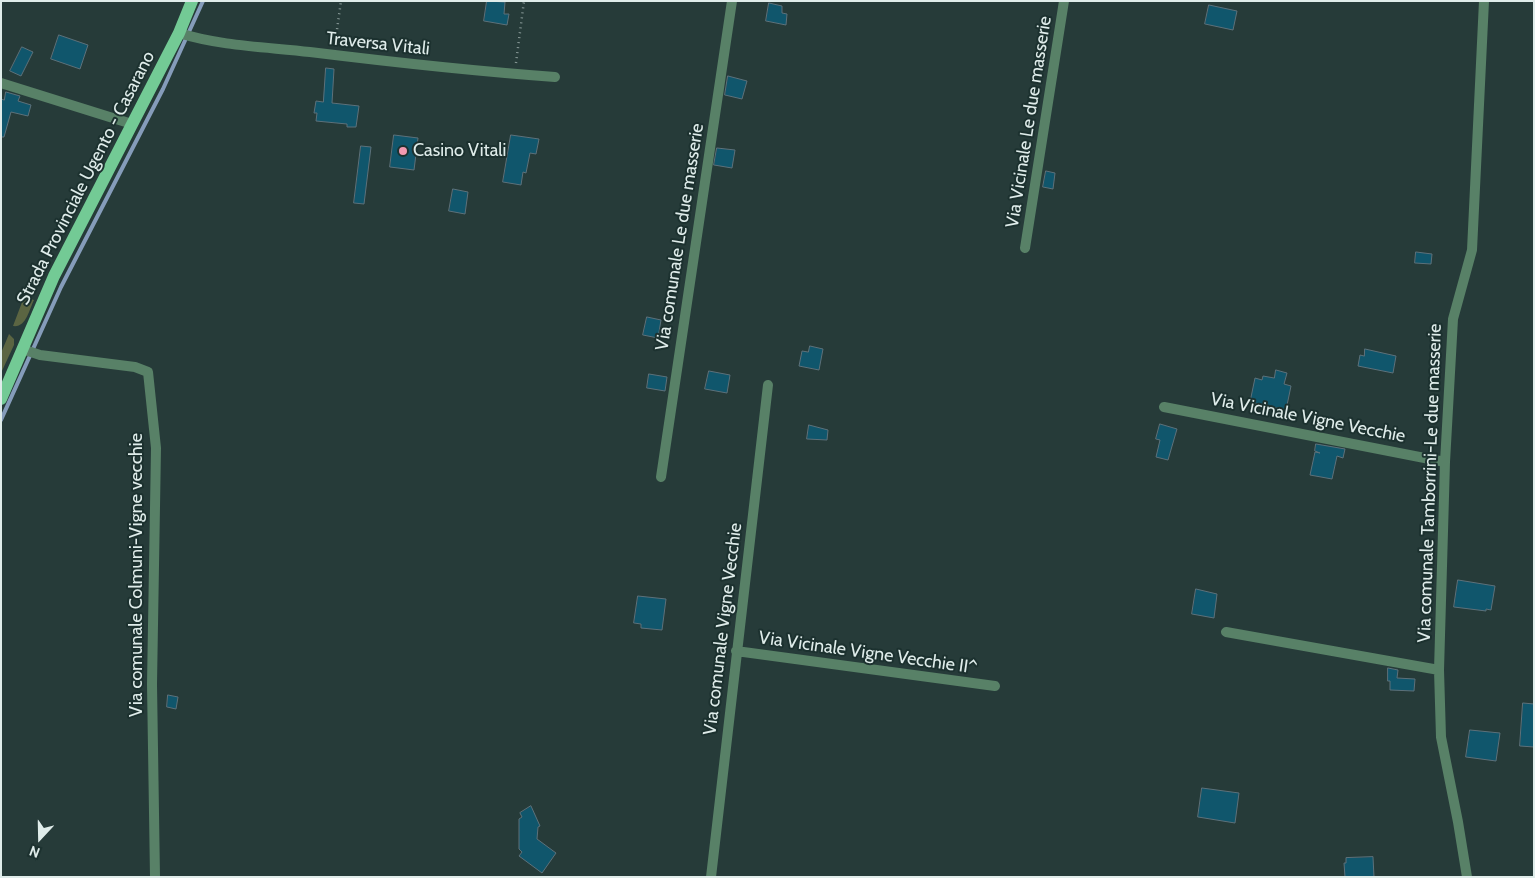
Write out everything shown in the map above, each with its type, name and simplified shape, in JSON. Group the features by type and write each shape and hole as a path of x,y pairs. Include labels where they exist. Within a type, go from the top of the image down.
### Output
{"main road":[{"name":"Strada Provinciale Ugento - Casarano","path":"1,399 54,276 179,33 192,1"}],"street":[{"name":"Via comunale Le due masserie","path":"660,477 732,1"},
{"name":"Via Vicinale Le due masserie","path":"1025,248 1064,1"},
{"name":"Via comunale Tamborrini-Le due masserie","path":"1467,877 1441,737 1439,670 1445,462 1453,319 1472,250 1484,1"},
{"name":"Traversa Vitali","path":"179,33 198,39 333,55 555,77"},
{"path":"1,82 132,124"},
{"name":"Via comunale Colmuni-Vigne vecchie","path":"22,349 40,355 136,367 148,372 156,448 152,684 155,877"},
{"name":"Via comunale Vigne Vecchie","path":"712,877 736,651 768,385"},
{"name":"Via Vicinale Vigne Vecchie","path":"1164,407 1445,462"},
{"path":"1226,632 1439,670"},
{"name":"Via Vicinale Vigne Vecchie II^","path":"736,651 996,686"}],"path":[{"path":"333,55 341,1"},
{"path":"514,74 524,1"}],"green space":[{"path":"24,297 34,300 24,321 17,326 13,326"},
{"path":"9,334 14,339 14,345 1,373 1,353"}],"building":[{"path":"487,1 505,2 504,14 509,14 507,25 484,21"},
{"path":"769,3 782,6 782,13 787,14 786,25 766,21"},
{"path":"1209,5 1237,11 1233,30 1205,24"},
{"path":"59,35 88,45 80,69 51,59"},
{"path":"22,47 33,52 21,76 10,71"},
{"path":"326,68 334,69 332,103 359,106 356,127 347,127 347,124 316,121 317,113 314,113 316,101 323,102"},
{"path":"728,76 747,81 742,99 725,95"},
{"path":"6,92 20,96 18,101 31,105 28,116 11,112 4,137 1,137 1,99 4,100"},
{"name":"Casino Vitali","path":"394,135 418,138 414,170 390,167"},
{"path":"511,135 539,139 536,154 530,153 526,173 523,172 521,185 503,182"},
{"path":"361,146 371,147 364,204 354,203"},
{"path":"717,148 735,150 732,168 714,165"},
{"path":"1046,171 1055,173 1053,189 1043,187"},
{"path":"453,189 468,192 465,214 449,211"},
{"path":"1416,252 1432,254 1431,264 1415,263"},
{"path":"647,317 661,320 658,338 643,335"},
{"path":"810,346 823,349 819,370 799,366 802,351 808,352"},
{"path":"1365,349 1396,356 1393,373 1358,366 1360,355 1364,356"},
{"path":"1276,370 1287,373 1284,384 1291,386 1286,410 1250,402 1255,378 1262,380 1263,376 1274,378"},
{"path":"709,371 730,375 727,393 705,389"},
{"path":"649,374 667,377 665,391 647,388"},
{"path":"1160,424 1177,429 1168,460 1156,457 1160,440 1156,439"},
{"path":"809,425 828,430 827,440 807,439"},
{"path":"1316,444 1345,449 1343,458 1337,456 1332,479 1310,475 1315,452 1320,453 1315,451"},
{"path":"1458,580 1495,586 1491,610 1454,607"},
{"path":"1196,589 1217,594 1214,618 1192,614"},
{"path":"638,596 666,599 662,630 641,628 641,624 634,623"},
{"path":"1388,668 1398,670 1397,678 1415,679 1414,691 1390,690"},
{"path":"168,695 178,697 176,709 167,707"},
{"path":"1523,703 1534,704 1534,747 1520,746"},
{"path":"1470,730 1500,733 1496,761 1466,757"},
{"path":"1202,788 1239,793 1235,823 1198,817"},
{"path":"531,806 540,826 538,827 537,839 556,853 542,873 519,856 522,852 519,849 519,819 522,817 520,813"},
{"path":"1373,857 1374,877 1345,877 1344,863 1346,863 1346,858"}],"waterway":[{"path":"1,420 61,287 163,89 203,1"}],"place":[{"name":"Casino Vitali","path":"403,151"}]}
